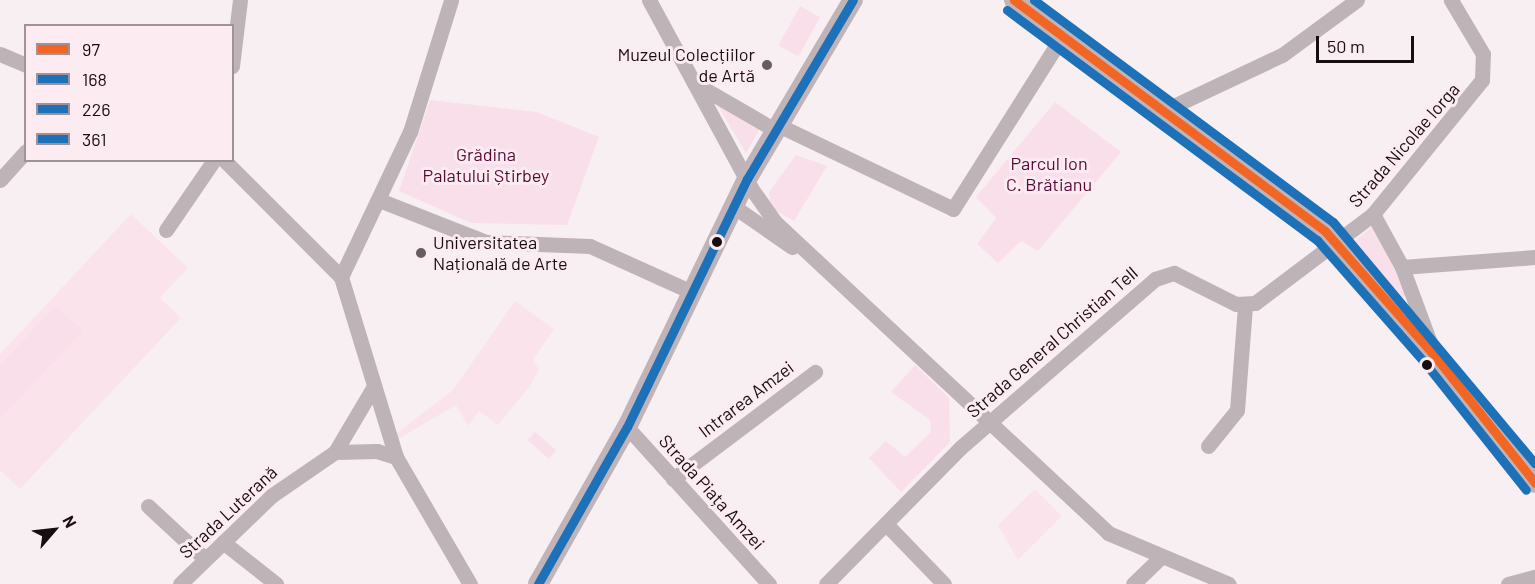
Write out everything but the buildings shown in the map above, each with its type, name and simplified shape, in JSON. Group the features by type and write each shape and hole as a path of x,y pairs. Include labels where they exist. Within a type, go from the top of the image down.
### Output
{"main road":[{"path":"538,584 627,427 747,179 854,0"},
{"path":"1014,0 1165,110 1338,243 1434,356 1535,483"}],"street":[{"path":"234,50 240,0"},
{"path":"341,277 410,132 451,0"},
{"path":"649,0 747,179 775,222 846,284 1108,533 1229,584"},
{"path":"1165,110 1282,55 1357,0"},
{"name":"Strada Nicolae Iorga","path":"1338,243 1373,214 1482,80 1483,54 1451,0"},
{"path":"694,83 777,128 953,209 1063,35"},
{"path":"0,54 24,64"},
{"path":"0,180 24,153"},
{"path":"166,230 213,162"},
{"path":"226,162 341,277 396,457 470,584"},
{"path":"379,201 486,242 590,246 692,292"},
{"path":"733,206 846,284"},
{"path":"1373,214 1402,267 1434,356"},
{"path":"1208,446 1237,410 1245,305 1268,296 1338,243"},
{"path":"1402,267 1535,257"},
{"name":"Strada General Christian Tell","path":"826,584 887,525 894,512 990,422 1161,275 1174,273 1245,305"},
{"name":"Intrarea Amzei","path":"673,479 815,372"},
{"name":"Strada Luterană","path":"180,584 275,492 335,452 374,386"},
{"name":"Strada Piața Amzei","path":"627,427 769,584"},
{"path":"335,452 377,451 396,457"},
{"path":"148,506 205,559"},
{"path":"887,525 944,584"},
{"path":"223,542 276,584"},
{"path":"1133,584 1161,557"},
{"path":"1508,584 1535,577"}],"shaded area":[{"path":"131,214 188,268 160,298 181,318 20,489 0,470 0,354"},
{"path":"515,301 554,329 533,360 539,370 530,386 498,425 479,411 468,426 456,405 395,441 393,436 453,390"},
{"path":"1035,489 1062,516 1018,560 998,525"}],"green space":[{"path":"800,6 820,17 798,57 778,45"},
{"path":"713,98 761,127 746,153"},
{"name":"Grădina Palatului Știrbey","path":"430,100 537,112 599,137 567,225 471,223 399,191"},
{"name":"Parcul Ion C. Brătianu","path":"1055,102 1121,152 1038,251 1021,241 998,263 977,244 996,218 976,197"},
{"path":"796,155 827,166 794,221 771,208 769,192"},
{"path":"1373,226 1407,295 1400,300 1351,244"},
{"path":"56,306 83,331 0,419 0,365"},
{"path":"915,365 949,398 950,442 901,492 869,458 886,441 905,457 931,432 930,420 891,392"},
{"path":"535,432 556,450 549,459 528,440"}],"transit line":[{"name":"361","path":"538,584 627,427 747,179 853,0"},
{"name":"97","path":"1014,0 1325,231 1434,355 1535,483"},
{"name":"226","path":"1034,0 1333,222 1535,464"},
{"name":"168","path":"1007,10 1317,240 1425,363 1526,490"}],"place":[{"name":"Muzeul Colecțiilor de Artă","path":"767,65"},
{"name":"Universitatea Națională de Arte","path":"421,253"}]}
